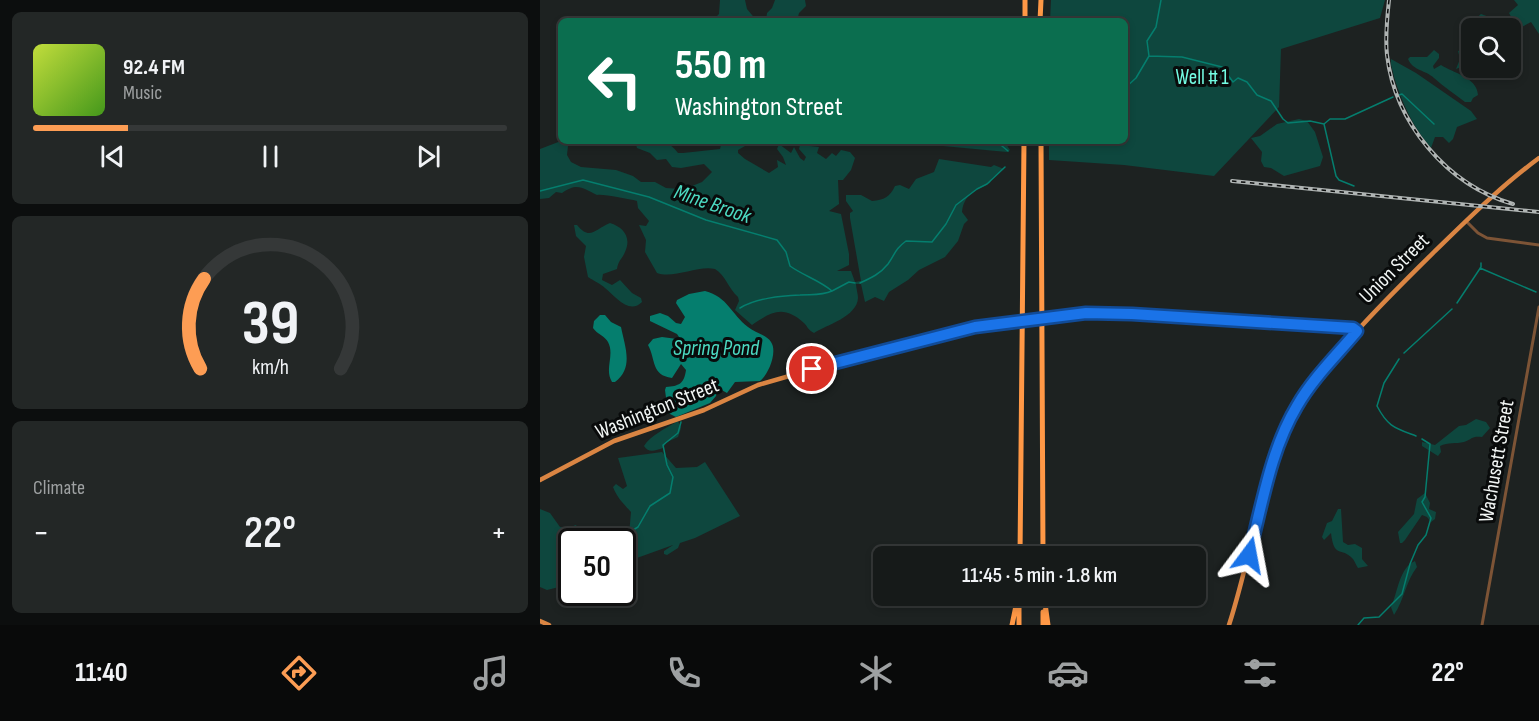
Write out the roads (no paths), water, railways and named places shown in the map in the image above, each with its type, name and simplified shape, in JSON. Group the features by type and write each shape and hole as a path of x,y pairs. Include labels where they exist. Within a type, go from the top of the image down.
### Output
{"highway":[{"path":"1025,0 1025,18"},
{"path":"1040,18 1041,0"},
{"path":"1020,546 1023,144"},
{"path":"1041,144 1043,546"},
{"path":"1012,625 1017,606"},
{"path":"1019,606 1019,625"},
{"path":"1043,625 1044,606"},
{"path":"1045,606 1048,625"}],"main road":[{"name":"Union Street","path":"1229,625 1265,489 1289,421 1313,383 1379,306 1500,188 1539,158"},
{"name":"Washington Street","path":"540,480 614,441 704,410 752,387 869,353 964,330 1050,316 1114,313 1349,327 1357,331"},
{"path":"540,621 549,625"}],"street":[{"path":"1466,221 1487,238 1539,245"},
{"name":"Wachusett Street","path":"1483,623 1539,307"}],"water":[{"name":"Spring Pond","path":"705,291 719,297 742,322 769,340 773,346 773,357 769,369 760,381 735,382 727,393 718,388 716,396 710,403 676,417 668,413 665,390 666,387 680,383 686,370 681,364 672,378 661,374 655,366 648,345 653,339 662,337 677,339 679,337 650,321 650,316 660,313 681,324 685,317 676,303 677,300 689,294"},
{"path":"600,315 605,315 611,322 621,327 627,357 625,370 615,382 612,382 609,372 610,347 608,342 593,328 594,321"}],"waterway":[{"name":"Mine Brook","path":"1128,85 1136,78 1149,56 1147,41 1156,27 1161,0"},
{"path":"1149,56 1182,57 1222,67 1233,82 1238,78 1247,82 1257,95 1271,101 1288,123 1310,121 1324,124 1336,176 1339,180 1354,186"},
{"path":"1399,95 1402,94 1434,124"},
{"path":"1324,124 1330,119 1345,119 1393,97"},
{"name":"Mine Brook","path":"1000,144 1008,151"},
{"name":"Mine Brook","path":"860,283 882,270 897,249 906,241 932,242 946,224 956,205 987,184 1005,167"},
{"name":"Mine Brook","path":"540,191 583,180 649,197 706,220 777,240 786,252 790,266 832,291 849,282 855,283"},
{"path":"1457,303 1481,267 1481,263"},
{"path":"1480,268 1536,292"},
{"path":"740,308 769,298 832,291"},
{"path":"1404,353 1452,309"},
{"path":"1399,359 1384,383 1377,406 1393,426 1416,436"},
{"path":"636,528 650,506 670,493 673,477 667,465 663,445 678,433 681,422"},
{"path":"1358,625 1364,618 1379,617 1402,594 1410,564 1418,545 1426,535 1431,518 1422,502 1425,497 1430,444 1422,439"}],"railway":[{"path":"1389,0 1387,55 1392,80 1413,127 1428,148 1446,166 1489,195 1513,204"},
{"path":"1232,181 1539,212"}],"park label":[{"name":"Well # 1","path":"1202,77"}]}
